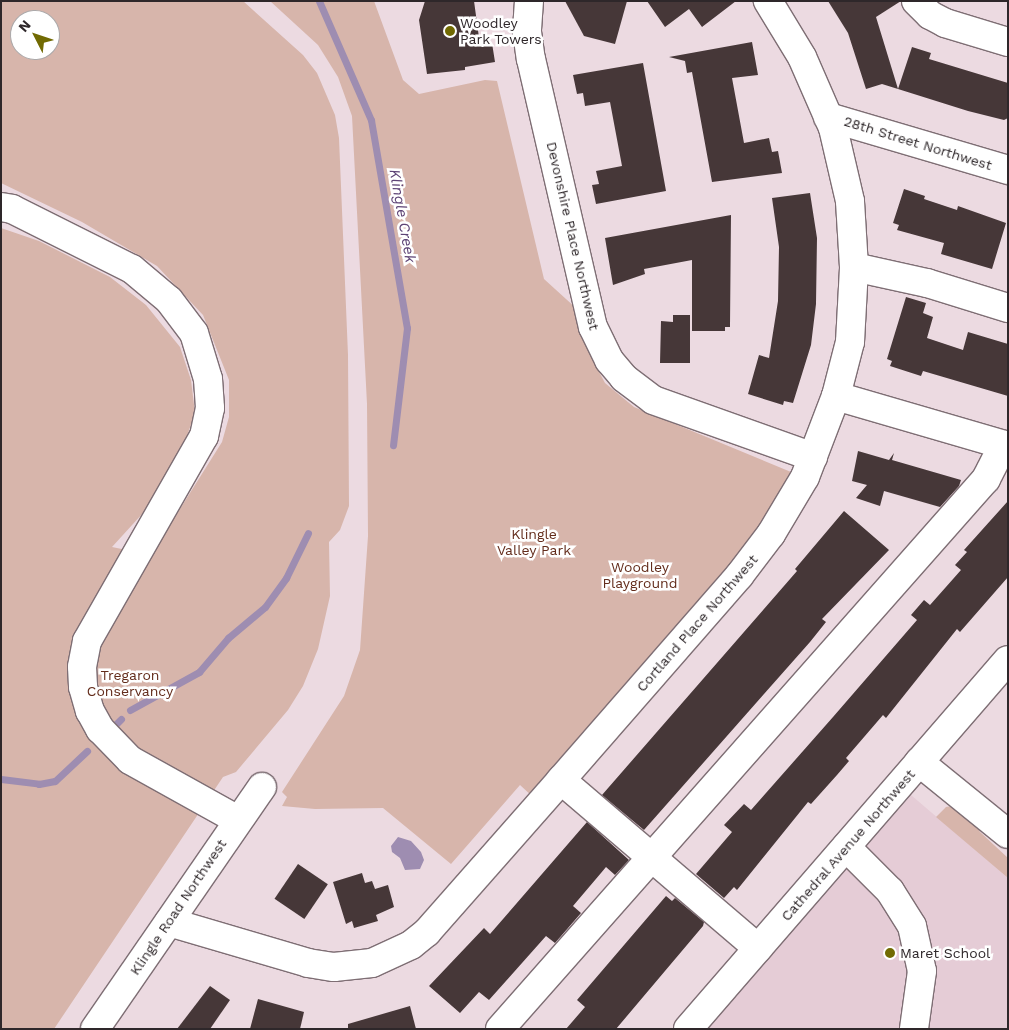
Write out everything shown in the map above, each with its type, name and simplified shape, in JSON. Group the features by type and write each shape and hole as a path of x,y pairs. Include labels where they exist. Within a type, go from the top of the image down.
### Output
{"street":[{"name":"Devonshire Place Northwest","path":"530,1 527,32 531,60 593,327 609,360 624,378 653,400 813,458"},
{"name":"Cortland Place Northwest","path":"169,922 321,965 360,966 386,958 428,932 752,560 794,498 813,458 836,396 850,342 854,267 845,175 828,117 802,57 768,1"},
{"path":"916,1 930,15 945,23 1008,42"},
{"name":"28th Street Northwest","path":"828,117 1008,170"},
{"path":"1,207 12,208 132,269 169,300 194,333 208,379 210,408 204,436 87,641 83,687 90,711 113,745 147,771 238,820"},
{"path":"854,267 927,283 1008,308"},
{"path":"500,1029 986,479 1005,446 836,396"},
{"name":"Cathedral Avenue Northwest","path":"688,1029 1008,660"},
{"path":"919,762 1008,834"},
{"path":"561,780 758,948"},
{"name":"Klingle Road Northwest","path":"98,1028 262,787"},
{"path":"846,847 890,891 912,926 922,971 914,1029"}],"shaded area":[{"name":"Maret School","path":"911,795 1008,878 1008,1029 707,1029"},
{"path":"398,837 411,841 421,852 424,860 420,869 405,870 400,858 392,852 391,846"}],"green space":[{"name":"Tregaron Conservancy","path":"1,1 243,1 303,55 317,73 335,115 339,138 348,355 349,506 340,530 329,542 330,596 318,649 303,686 288,710 236,772 223,777 54,1029 1,1029 1,228 39,241 110,277 146,305 180,347 191,380 195,413 181,453 143,513 112,547 151,555 222,442 229,417 229,380 203,315 157,266 82,222 1,183"},
{"name":"Klingle Valley Park","path":"270,1 374,1 403,80 419,94 485,80 497,81 544,279 577,309 589,353 605,383 634,407 791,472 767,523 533,797 520,785 451,864 383,808 315,809 282,806 287,797 282,792 344,696 360,650 368,536 367,404 352,116 338,77 318,45"},
{"path":"952,806 972,819 980,832 1008,858 1008,878 936,817 946,807"}],"building":[{"name":"Woodley Park Towers","path":"425,1 474,1 480,45 492,43 495,62 465,67 465,70 427,74 419,20"},
{"path":"565,1 627,1 615,44 584,36"},
{"path":"647,1 736,1 702,27 689,9 665,27"},
{"path":"828,1 901,1 876,17 898,89 882,84 866,89 848,33"},
{"path":"752,42 758,75 732,78 744,143 769,138 772,152 778,151 782,173 712,182 692,72 687,73 685,61 669,57"},
{"path":"912,47 931,53 929,59 1008,83 1008,118 1004,120 968,111 898,89"},
{"path":"643,63 666,191 596,204 592,185 599,184 596,171 622,166 610,102 585,106 583,93 577,94 573,75"},
{"path":"904,189 925,196 924,199 957,210 958,206 1006,223 992,269 941,254 944,243 897,230 899,225 893,223"},
{"path":"810,193 817,238 816,304 811,345 793,403 784,401 783,405 748,394 759,355 769,358 778,301 779,247 772,198"},
{"path":"731,215 730,327 725,327 725,331 692,331 692,260 644,269 645,274 613,285 605,238"},
{"path":"906,297 926,303 923,313 933,317 927,338 963,350 968,332 1008,344 1008,396 923,371 921,376 890,366 892,361 887,359"},
{"path":"673,315 690,315 690,363 660,363 661,321 673,322"},
{"path":"858,451 889,460 894,453 892,460 961,480 959,486 940,507 884,491 880,506 856,498 867,485 852,481"},
{"path":"1008,501 1008,577 960,632 957,629 886,718 883,715 846,758 849,761 811,804 808,802 737,890 734,887 724,898 696,874 732,832 724,825 744,804 751,810 833,717 917,620 911,615 924,600 930,605 961,570 955,565 967,552 964,550"},
{"path":"844,511 889,550 822,619 826,622 810,642 644,830 602,795 797,571 795,569"},
{"path":"587,822 629,860 615,875 606,867 573,906 581,913 555,943 546,936 489,1000 479,992 460,1013 429,986 484,928 490,934"},
{"path":"298,864 328,884 304,919 275,899"},
{"path":"362,873 365,883 372,881 375,889 388,885 394,907 376,915 378,921 354,928 352,921 346,924 333,882"},
{"path":"666,896 672,901 675,898 704,922 703,926 616,1029 566,1029 585,1007 577,1000"},
{"path":"210,986 230,1000 210,1029 177,1029"},
{"path":"258,999 304,1012 300,1029 250,1029"},
{"path":"410,1006 416,1029 348,1029 348,1024"}],"waterway":[{"name":"Klingle Creek","path":"319,1 371,120 407,328 393,445"},
{"path":"130,710 199,672 228,638 265,607 286,578 308,533"},
{"path":"109,731 121,719"},
{"path":"1,779 39,784 55,781 87,751"}],"place":[{"name":"Woodley Park Towers","path":"450,31"},
{"name":"Maret School","path":"890,953"}],"park label":[{"name":"Woodley Playground","path":"640,576"}]}
